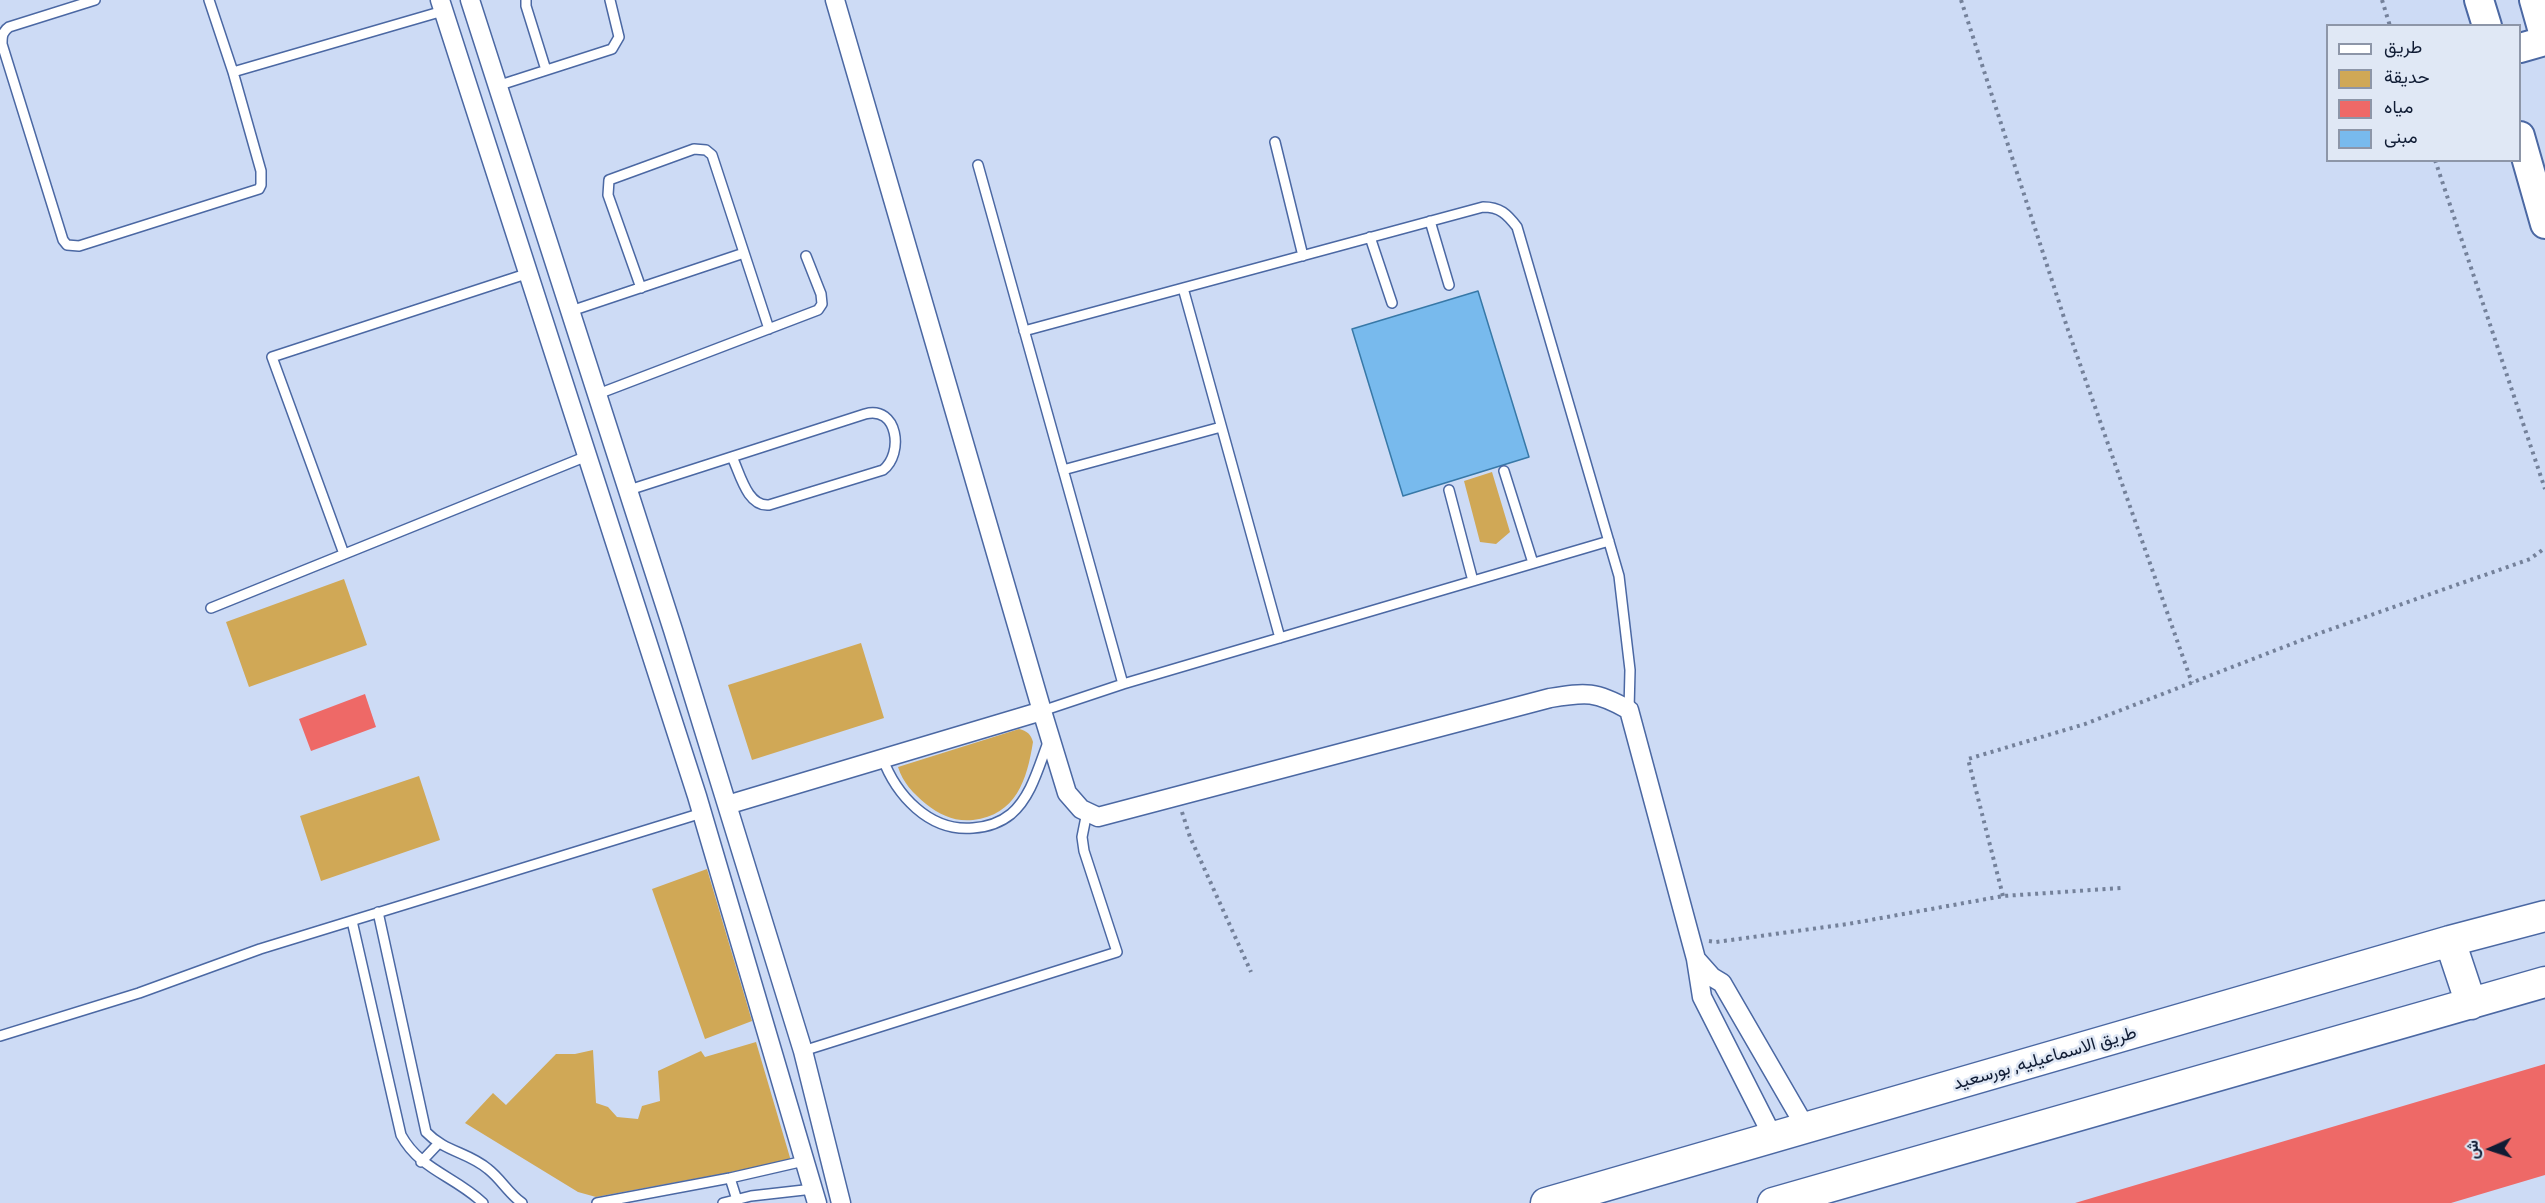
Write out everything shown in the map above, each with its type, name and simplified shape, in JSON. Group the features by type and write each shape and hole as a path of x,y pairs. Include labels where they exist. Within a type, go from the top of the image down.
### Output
{"highway":[{"name":"طريق الاسماعيليه, بورسعيد","path":"1546,1203 2450,941 2545,916"},
{"path":"2450,941 2471,1004"},
{"path":"1773,1203 2545,982"}],"main road":[{"path":"2479,0 2486,24"},
{"path":"2521,48 2545,40 2534,0"},
{"path":"2521,140 2545,224"}],"street":[{"path":"835,0 1067,793 1081,809 1098,817 1550,698 1585,692 1610,699 1629,710 1696,959 1702,997 1773,1137"},
{"path":"815,1196 700,805 441,6 471,2 629,490 803,1051 841,1203"},
{"path":"602,499 629,490"},
{"path":"647,638 673,630"},
{"path":"700,805 727,805 1042,711"},
{"path":"708,831 727,805"},
{"path":"1696,959 1712,977 1722,983 1806,1128"},
{"path":"804,1161 828,1154"}],"lane":[{"path":"96,0 9,27 3,36 2,44 63,240 67,245 79,246 259,189 261,171 233,72 209,0"},
{"path":"526,0 546,70"},
{"path":"498,86 612,50 617,44 619,30 610,0"},
{"path":"233,72 441,6"},
{"path":"1275,142 1303,256"},
{"path":"641,288 608,195 608,184 613,177 694,149 709,152 769,329"},
{"path":"978,165 1123,684"},
{"path":"1024,332 1430,221 1483,207 1496,207 1508,215 1517,227 1609,541 1626,624 1629,710"},
{"path":"1430,221 1449,285"},
{"path":"1370,237 1392,303"},
{"path":"571,311 744,253"},
{"path":"598,394 821,307 821,294 806,255"},
{"path":"344,554 272,357 529,273"},
{"path":"1183,288 1280,638"},
{"path":"629,490 872,412 879,412 887,417 895,441 894,456 883,470 769,505 759,504 751,497 732,457"},
{"path":"1063,470 1221,427"},
{"path":"211,608 587,456"},
{"path":"1504,471 1533,563"},
{"path":"1449,490 1473,581"},
{"path":"1042,711 1123,684 1609,541"},
{"path":"882,757 889,777 926,816 955,828 980,828 1002,820 1012,813 1022,801 1030,788 1050,737"},
{"path":"0,1036 139,993 260,949 352,921 700,805"},
{"path":"803,1051 1117,952 1084,851 1082,837 1087,812"},
{"path":"378,912 420,1116 426,1132 438,1144 487,1168 508,1194 522,1203"},
{"path":"352,921 401,1135 409,1150 421,1162 461,1185 483,1203"},
{"path":"421,1162 438,1144"},
{"path":"597,1203 628,1200 804,1161"},
{"path":"730,1178 737,1200"},
{"path":"723,1203 737,1200 815,1196"}],"path":[{"path":"1961,0 2068,330 2192,683"},
{"path":"2382,0 2389,24"},
{"path":"2436,162 2545,489"},
{"path":"2003,896 1968,759 2085,724 2320,633 2530,559 2545,548"},
{"path":"1177,798 1190,837 1251,972"},
{"path":"1688,929 1703,940 1716,942 1848,924 2003,896 2122,888"}],"green space":[{"path":"1492,472 1510,532 1496,544 1480,542 1464,481"},
{"path":"344,579 367,645 249,687 226,622"},
{"path":"861,643 884,718 752,760 728,685"},
{"path":"1019,729 1028,733 1033,742 1023,782 1009,803 988,817 960,820 937,811 913,792 898,767"},
{"path":"419,776 440,840 321,881 300,816"},
{"path":"707,869 752,1021 705,1039 652,889"},
{"path":"756,1042 791,1161 596,1197 578,1192 465,1123 493,1093 506,1105 556,1054 575,1054 593,1050 596,1103 608,1107 617,1117 638,1119 642,1106 660,1101 658,1071 701,1051 705,1057"}],"water":[{"path":"365,694 376,727 311,751 299,719"},
{"path":"2545,1064 2545,1175 2451,1203 2075,1203"}],"building":[{"path":"1478,291 1529,457 1403,496 1352,329"}]}
